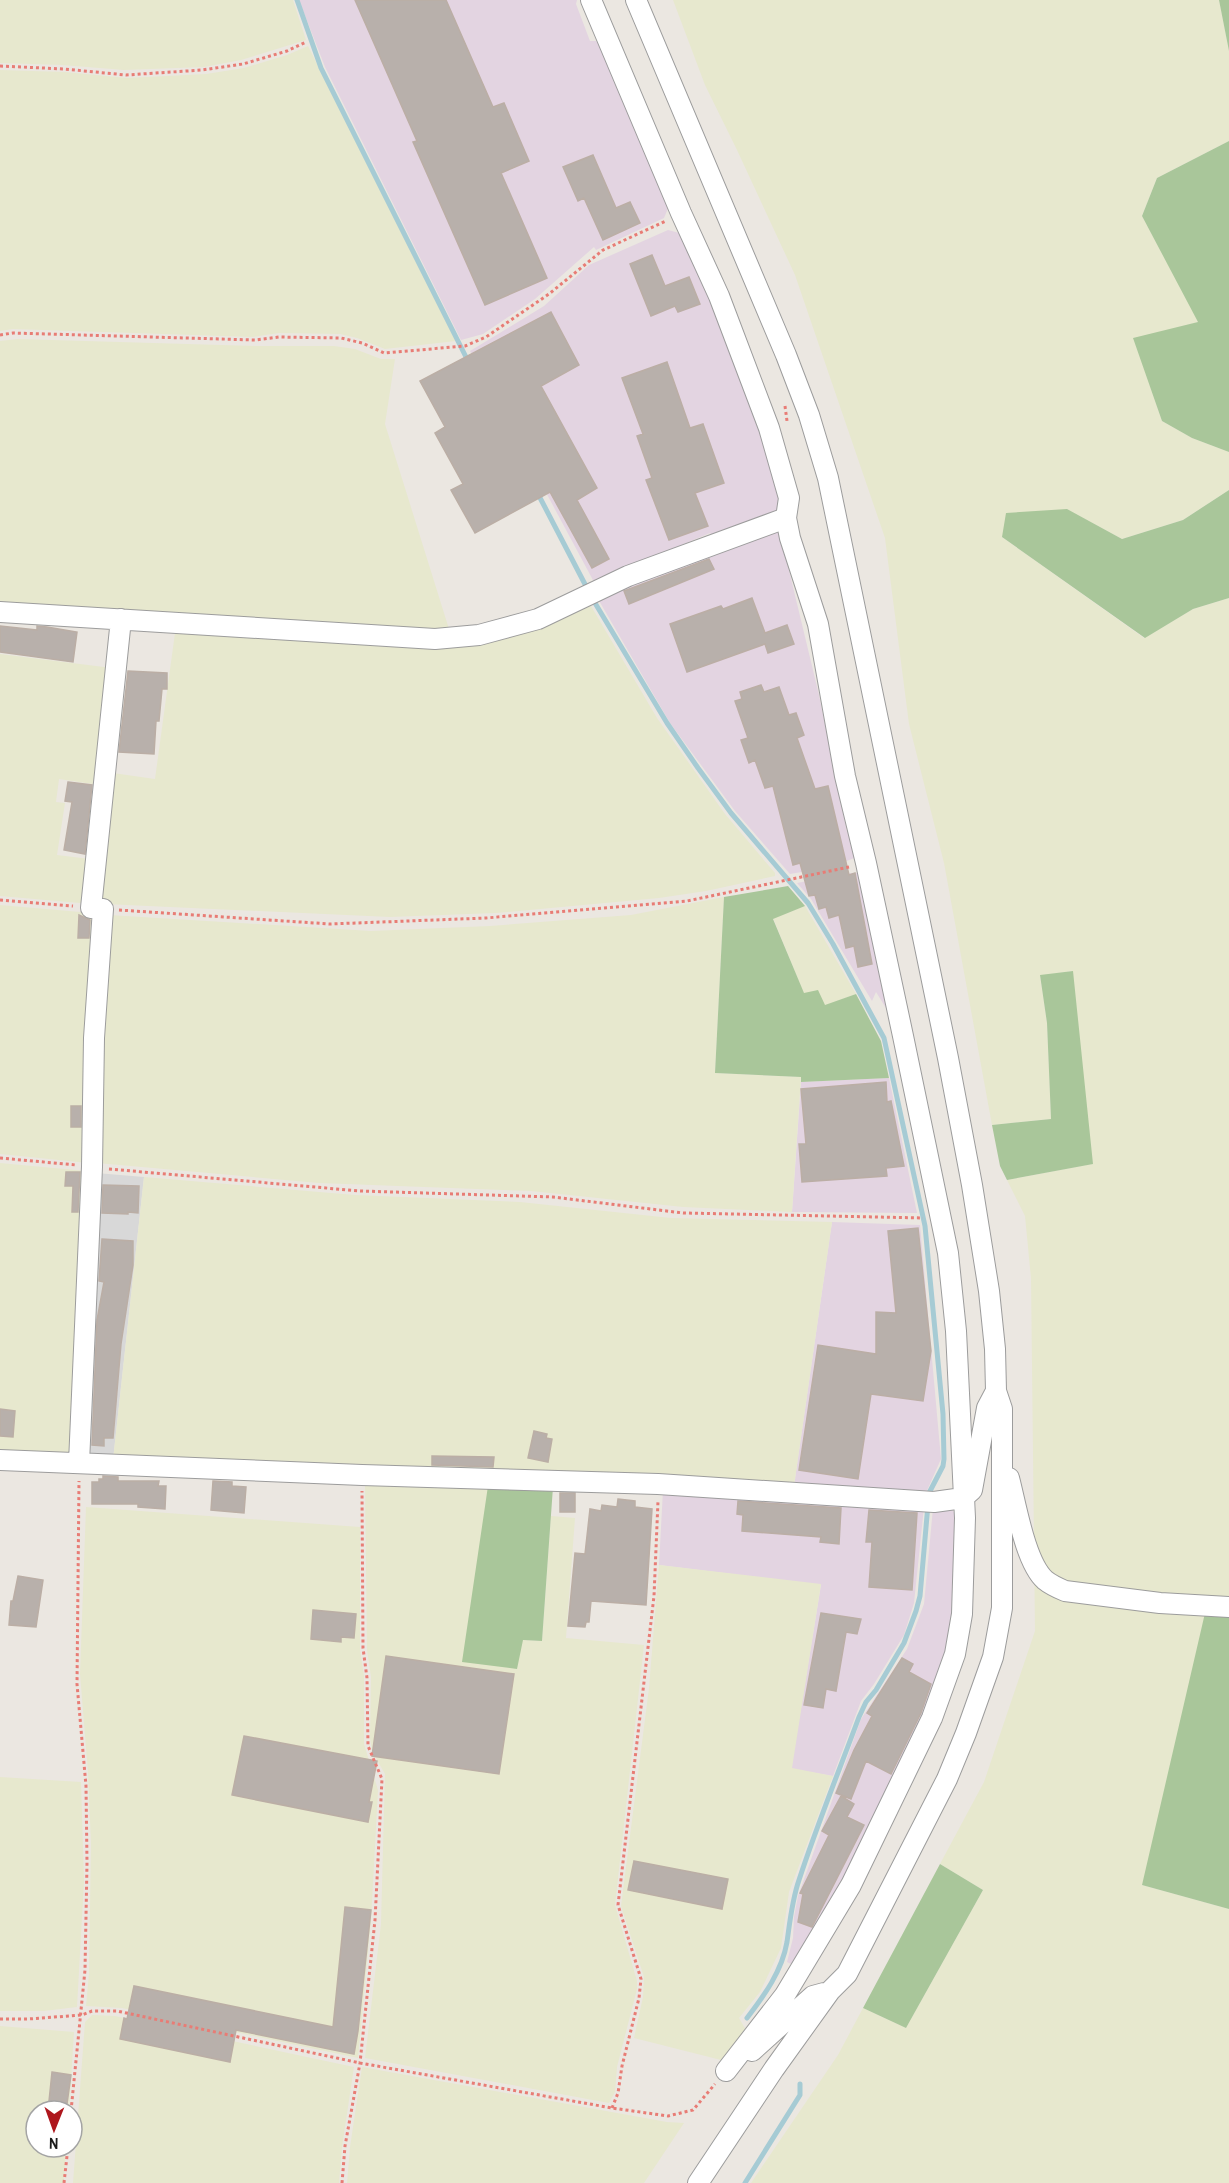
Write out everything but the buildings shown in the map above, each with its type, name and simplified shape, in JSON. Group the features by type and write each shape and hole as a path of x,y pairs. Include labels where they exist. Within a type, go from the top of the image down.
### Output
{"street":[{"path":"591,0 681,213 719,296 770,428 789,498 786,518 790,538 818,624 845,777 866,863 948,1253 956,1331 965,1518 962,1614 955,1654 932,1718 850,1885 785,1995 726,2072"},
{"path":"636,0 786,355 828,478 948,1058 976,1206 989,1291 995,1349 996,1391 1002,1409 1000,1460 1002,1608 997,1641 984,1684 947,1779 847,1974 830,1991 774,2069 698,2183"},
{"path":"0,612 435,639 479,635 538,619 628,576 786,518"},
{"path":"80,1463 92,1167 97,909 121,620"},
{"path":"0,1460 658,1484 928,1502 963,1498 972,1490 987,1408 996,1391"},
{"path":"1000,1460 1009,1477 1023,1534 1035,1568 1051,1585 1065,1591 1160,1603 1229,1607"},
{"path":"726,2072 813,1996 830,1991"}],"path":[{"path":"0,66 126,75 202,70 243,64 286,51 306,42"},
{"path":"0,335 24,333 255,340 279,337 340,338 362,343 384,353 465,346 486,337 549,294 603,250 681,213"},
{"path":"0,900 97,909 330,924 486,918 687,901 866,863"},
{"path":"0,1158 360,1191 553,1197 683,1213 918,1219"},
{"path":"72,2099 85,1970 87,1863 86,1786 77,1684 80,1463"},
{"path":"342,2183 345,2146 360,2062 375,1920 382,1779 368,1746 367,1678 363,1648 362,1475"},
{"path":"612,2108 618,2093 622,2066 639,1998 640,1979 618,1905 654,1596 658,1484"},
{"path":"0,2019 28,2019 82,2015 92,2011 117,2011 360,2062 668,2116 693,2110 726,2072"},
{"path":"64,2183 67,2159"}],"shaded area":[{"path":"299,0 577,0 576,4 590,41 596,41 602,48 669,206 664,218 596,250 594,247 535,299 483,334 461,340 325,67"},
{"path":"668,230 683,234 761,423 782,496 778,511 714,538 710,533 594,582 470,351 544,306 589,265"},
{"path":"770,530 780,533 819,695 847,832 853,832 857,857 831,867 790,874 735,811 670,723 598,599"},
{"path":"850,873 862,873 889,1013 876,992 872,1001 811,899 797,883"},
{"path":"889,1078 917,1213 792,1212 801,1082"},
{"path":"96,1173 144,1177 113,1460 84,1459"},
{"path":"832,1222 920,1225 941,1459 925,1495 794,1486"},
{"path":"663,1490 924,1507 914,1603 904,1635 861,1701 833,1776 791,1769 821,1585 659,1565"},
{"path":"933,1508 951,1508 958,1518 955,1617 930,1709 873,1827 793,1965 787,1962 793,1938 798,1896 861,1719 907,1649 924,1604"}],"green space":[{"path":"0,0 293,0 306,40 241,60 204,67 124,70 0,63"},
{"path":"673,0 1219,0 1229,51 1229,141 1157,178 1142,216 1199,322 1134,339 1162,421 1192,438 1229,452 1229,490 1183,520 1122,539 1066,509 1002,537 1144,638 1193,609 1229,598 1229,1614 1142,1885 1229,1909 1229,2183 751,2183 838,2055 863,2008 906,2028 983,1890 940,1864 984,1782 1035,1631 1031,1278 1025,1216 1007,1180 1092,1164 1072,971 1040,976 1047,1023 1051,1119 992,1125 944,863 909,724 885,538 795,275 705,85"},
{"path":"1219,0 1229,0 1229,51"},
{"path":"308,46 456,341 385,349 340,334 279,333 253,337 13,329 0,331 0,70 65,72 127,78 206,74 244,68"},
{"path":"1229,141 1229,452 1192,438 1162,421 1133,338 1198,322 1142,216 1157,178"},
{"path":"18,339 334,346 355,349 381,359 395,359 385,424 449,629 398,630 0,608 0,341"},
{"path":"1229,490 1229,598 1193,609 1145,638 1002,537 1006,513 1067,509 1122,539 1183,520"},
{"path":"591,606 657,718 725,814 775,873 775,876 706,891 659,898 496,913 390,917 105,904 99,897 113,773 155,779 175,633 396,646 446,646 509,638"},
{"path":"0,654 112,668 99,785 59,779 56,802 65,803 57,855 90,859 86,898 80,903 0,896"},
{"path":"788,886 805,906 773,919 804,993 818,990 825,1005 856,994 881,1041 889,1078 801,1082 801,1077 715,1073 724,897"},
{"path":"724,897 715,1073 801,1077 792,1212 683,1207 531,1191 319,1183 97,1163 109,915 371,931 490,926 631,915"},
{"path":"0,905 92,913 97,916 88,1163 0,1154"},
{"path":"805,906 856,994 825,1006 804,994 773,918"},
{"path":"1073,971 1093,1164 1007,1180 1000,1166 992,1125 1051,1119 1047,1023 1040,975"},
{"path":"0,1163 86,1171 73,1457 0,1454"},
{"path":"144,1177 355,1195 520,1202 671,1218 832,1222 794,1486 113,1460"},
{"path":"365,1483 488,1486 523,1640 542,1641 551,1516 575,1518 566,1638 644,1645 615,1905 637,1981 637,1989 617,2067 615,2092 609,2103 365,2058 381,1924 385,1774 372,1751 370,1738 371,1677 367,1650"},
{"path":"488,1486 553,1487 542,1641 523,1640 517,1669 462,1662"},
{"path":"86,1507 360,1527 360,1650 364,1676 364,1744 378,1790 371,1920 358,2058 122,2008 86,2006 89,1973 91,1844 80,1674"},
{"path":"659,1565 821,1584 792,1768 833,1776 789,1892 781,1948 760,1992 739,2018 746,2030 725,2061 634,2038 643,1997 644,1977 621,1906 649,1688"},
{"path":"1205,1613 1229,1614 1229,1909 1142,1885"},
{"path":"0,1777 81,1782 84,1881 77,2007 44,2011 0,2011"},
{"path":"940,1864 983,1890 906,2028 863,2008"},
{"path":"92,2015 115,2016 354,2067 339,2183 73,2183 75,2159 84,2159 84,2099 79,2099 85,2022"},
{"path":"0,2026 74,2032 70,2099 24,2099 24,2159 65,2159 64,2183 0,2183"},
{"path":"362,2067 667,2122 684,2123 644,2183 347,2183"}],"waterway":[{"path":"297,0 321,68 468,361"},
{"path":"537,492 588,590"},
{"path":"592,598 667,723 698,768 731,813 808,903 884,1038 925,1226 943,1414 944,1459 943,1466 929,1493 920,1596 904,1643 876,1690 866,1702 859,1717 828,1798 797,1888 785,1953 777,1973 747,2018"},
{"path":"745,2183 800,2095 800,2084"}]}
